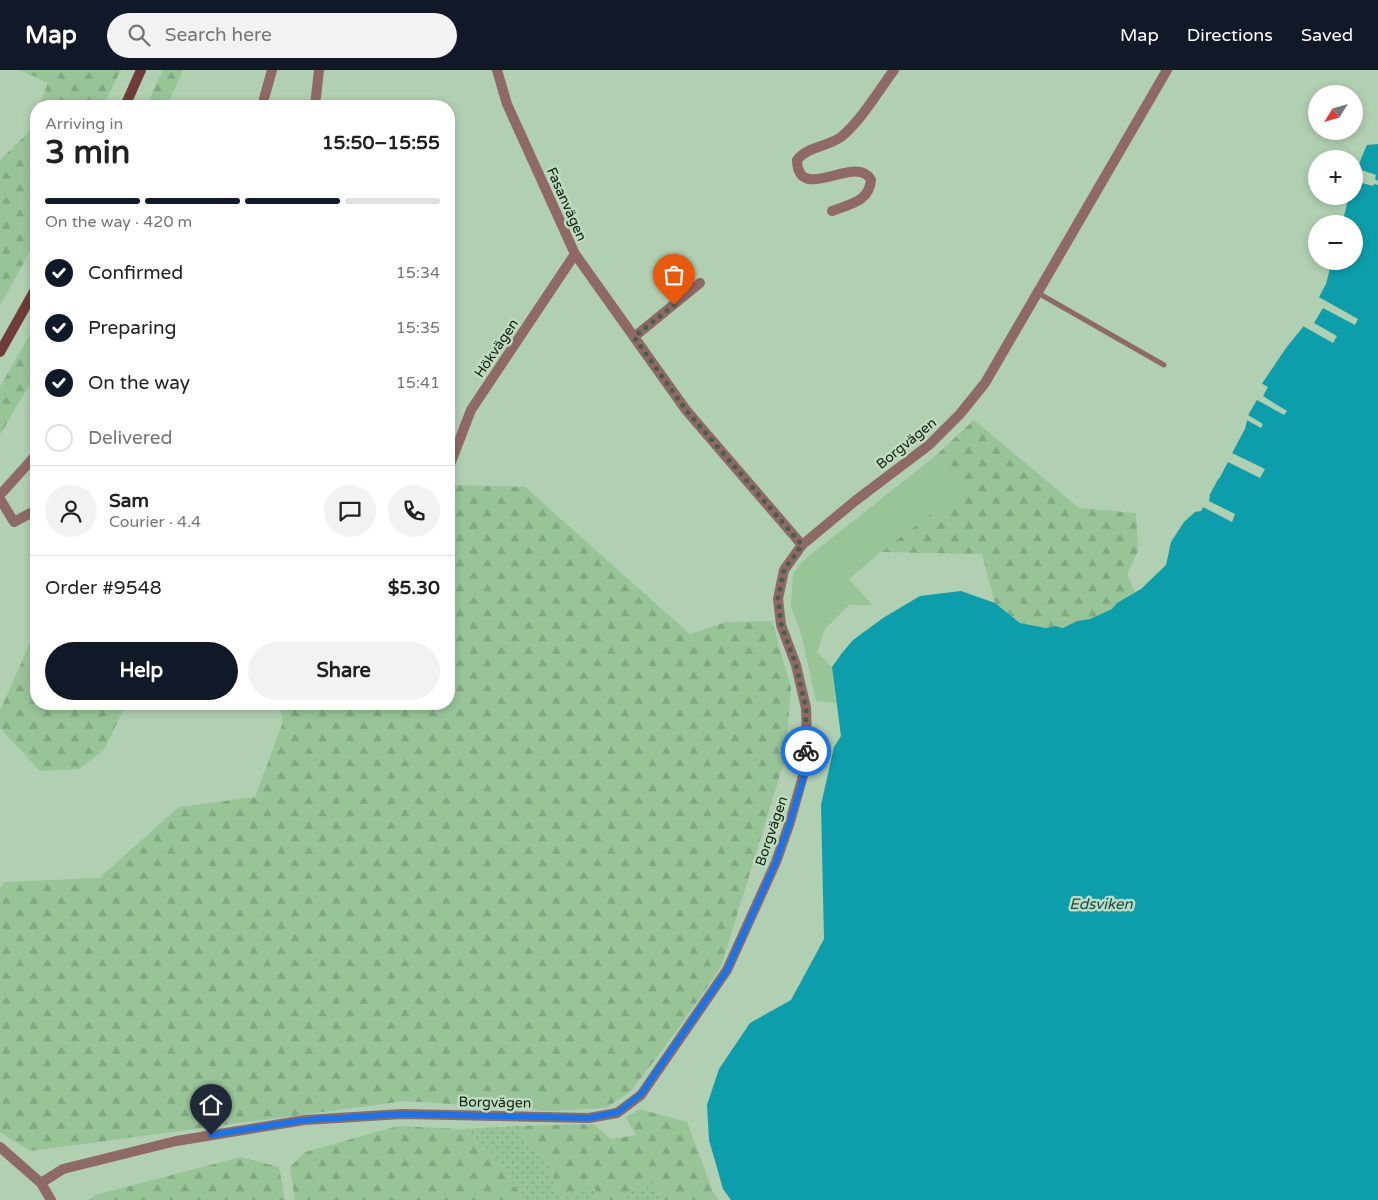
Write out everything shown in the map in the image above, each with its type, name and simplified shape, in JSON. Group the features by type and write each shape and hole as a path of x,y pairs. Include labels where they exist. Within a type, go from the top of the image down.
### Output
{"main road":[{"path":"128,100 141,70"},
{"path":"0,352 30,299"}],"street":[{"path":"264,100 272,70"},
{"path":"316,100 318,70"},
{"name":"Fasanvägen","path":"498,70 507,104 575,254 686,410 802,545"},
{"path":"832,211 858,201 867,195 871,180 868,175 862,171 807,180 801,176 797,169 797,160 803,152 839,138 851,128 894,70"},
{"name":"Borgvägen","path":"41,1183 63,1169 176,1141 305,1120 402,1114 589,1118 618,1112 641,1094 727,970 776,862 804,776 807,743 806,708 796,665 781,624 778,598 784,570 802,545 855,501 929,445 960,414 985,383 1168,70"},
{"name":"Hökvägen","path":"455,452 471,410 575,254"},
{"path":"634,337 700,284"},
{"path":"30,462 0,497 14,522 30,513"},
{"path":"0,1147 41,1183 51,1200"}],"lane":[{"path":"1038,292 1164,365"}],"green space":[{"path":"20,70 121,70 106,100 41,100 48,83"},
{"path":"163,70 183,70 170,100 149,100"},
{"path":"30,128 30,251 0,306 0,160 28,133"},
{"path":"30,334 30,383 0,435 0,387"},
{"path":"974,420 1079,508 1136,513 1138,551 1127,574 1135,592 1117,603 1112,609 1090,619 1077,621 1063,628 1055,626 1046,628 1020,623 995,603 982,554 881,552 962,490 933,458"},
{"path":"933,458 962,490 849,579 872,605 849,605 825,629 817,652 832,667 836,703 816,701 801,633 791,607 793,574 804,560"},
{"path":"455,485 525,487 690,634 726,622 772,621 791,688 785,759 721,967 676,1032 631,1091 606,1108 553,1111 405,1101 30,1151 0,1132 0,887 5,882 99,878 179,807 255,797 283,722 281,710 455,710"},
{"path":"30,643 30,710 123,710 104,750 79,769 40,771 0,728 0,711"},
{"path":"639,1109 687,1122 713,1192 718,1200 660,1200 652,1179 626,1194 628,1200 597,1200 595,1189 559,1198 549,1162 526,1143 520,1126 593,1124 611,1139 636,1135 626,1118"},
{"path":"398,1126 462,1129 493,1153 524,1200 295,1200 290,1167 305,1152"},
{"path":"520,1126 526,1143 549,1162 559,1198 596,1189 597,1200 524,1200 493,1153 462,1129"},
{"path":"241,1157 279,1167 285,1200 89,1200 95,1195"},
{"path":"652,1179 660,1200 628,1200 625,1194"}],"water":[{"name":"Edsviken","path":"1378,144 1378,1200 731,1200 723,1189 709,1140 707,1105 719,1069 750,1023 791,1000 824,939 821,805 834,747 841,736 832,667 853,640 883,618 920,596 961,591 995,603 1020,623 1046,628 1055,626 1063,628 1112,609 1117,603 1141,589 1166,565 1171,542 1184,522 1195,512 1201,511 1245,429 1250,408 1261,385 1303,327 1326,284 1330,270 1363,270 1363,215 1344,215 1347,205 1363,205 1363,154 1367,145"}],"pier":[{"path":"1363,170 1376,175 1375,179 1378,181 1378,185 1374,184 1373,186 1363,183"},
{"path":"1317,296 1358,319 1355,325 1323,308 1314,323 1337,336 1333,343 1301,325"},
{"path":"1261,383 1268,387 1263,396 1287,411 1284,415 1257,400 1248,415 1263,424 1261,428 1245,419 1248,407"},
{"path":"1230,452 1265,469 1260,478 1228,462 1219,479 1216,478"},
{"path":"1207,495 1210,496 1209,501 1235,514 1232,522 1201,506"}],"way so far":[{"path":"674,305 634,337 686,410 802,545 784,570 778,598 781,624 796,665 806,708 806,751"}],"route":[{"path":"211,1135 305,1120 402,1114 589,1118 618,1112 641,1094 727,970 776,862 804,776 806,751"}]}
